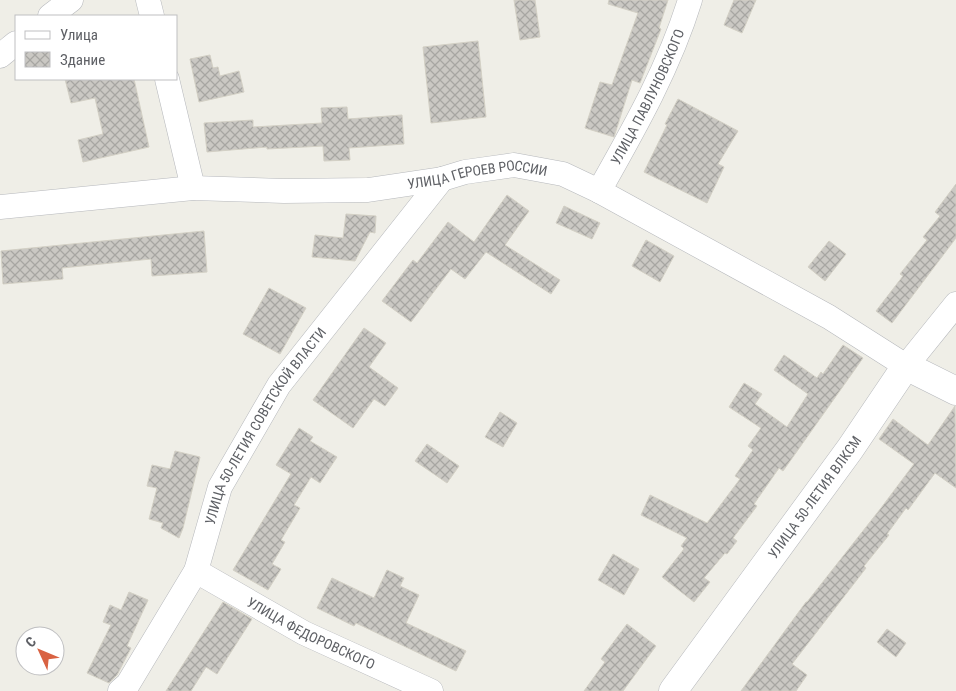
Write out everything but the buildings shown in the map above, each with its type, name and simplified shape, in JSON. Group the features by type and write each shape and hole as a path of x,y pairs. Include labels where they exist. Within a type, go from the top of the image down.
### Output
{"street":[{"name":"УЛИЦА ПАВЛУНОВСКОГО","path":"599,191 649,102 682,27 690,0"},
{"path":"0,56 15,44"},
{"path":"167,80 193,188"},
{"name":"УЛИЦА ГЕРОЕВ РОССИИ","path":"0,208 193,188 284,191 368,190 442,179 465,172 514,165 563,174 599,191 829,317 906,366"},
{"name":"УЛИЦА 50-ЛЕТИЯ СОВЕТСКОЙ ВЛАСТИ","path":"120,691 128,684 196,571 220,487 279,385 442,179"},
{"name":"УЛИЦА 50-ЛЕТИЯ ВЛКСМ","path":"673,691 850,449 906,366 956,304"},
{"path":"906,366 956,391"},
{"name":"УЛИЦА ФЕДОРОВСКОГО","path":"196,571 304,632 431,691"}]}
